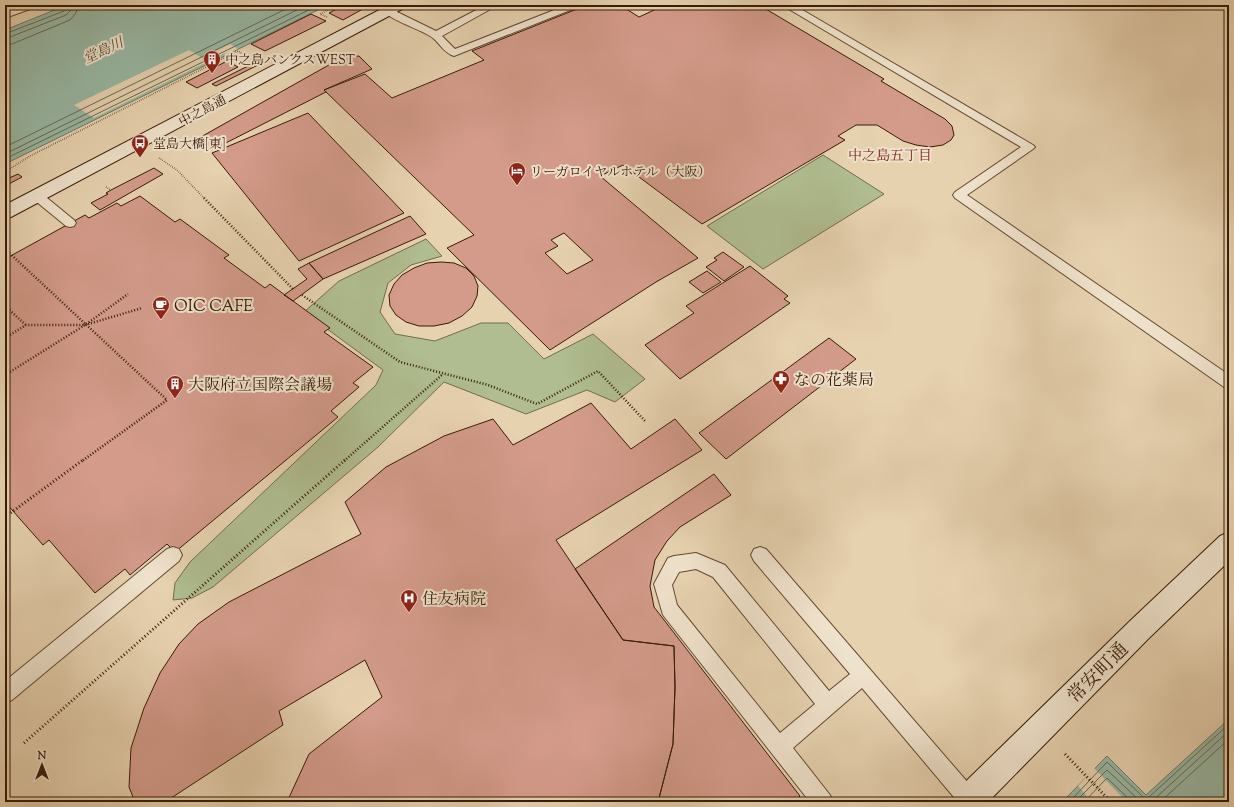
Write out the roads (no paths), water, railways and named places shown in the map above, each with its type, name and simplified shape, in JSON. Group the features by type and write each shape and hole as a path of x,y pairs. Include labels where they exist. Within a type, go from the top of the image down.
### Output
{"street":[{"path":"5,14 28,5"},
{"name":"中之島通","path":"5,213 394,8"},
{"name":"常安町通","path":"968,801 1229,544"}],"lane":[{"path":"432,33 479,5"},
{"path":"432,33 493,5"},
{"path":"394,8 432,33 454,53 575,5"},
{"path":"788,5 1029,147 959,195 1229,382"},
{"path":"37,196 70,223"},
{"path":"5,693 172,555"},
{"path":"760,555 968,801"},
{"path":"823,802 669,609 663,584 674,564 696,561 719,570 828,705"},
{"path":"779,747 863,675"}],"water":[{"name":"堂島川","path":"67,5 328,5 5,164 5,30"},
{"path":"1229,719 1229,802 1070,802 1066,798 1107,756 1146,795"}],"place":[{"name":"中之島バンクスWEST","path":"212,74"},
{"name":"堂島大橋[東]","path":"140,158"},
{"name":"リーガロイヤルホテル（大阪）","path":"517,186"},
{"name":"OIC CAFE","path":"161,320"},
{"name":"なの花薬局","path":"781,394"},
{"name":"大阪府立国際会議場","path":"175,399"},
{"name":"住友病院","path":"409,613"}],"district":[{"name":"中之島五丁目","path":"890,155"}]}
